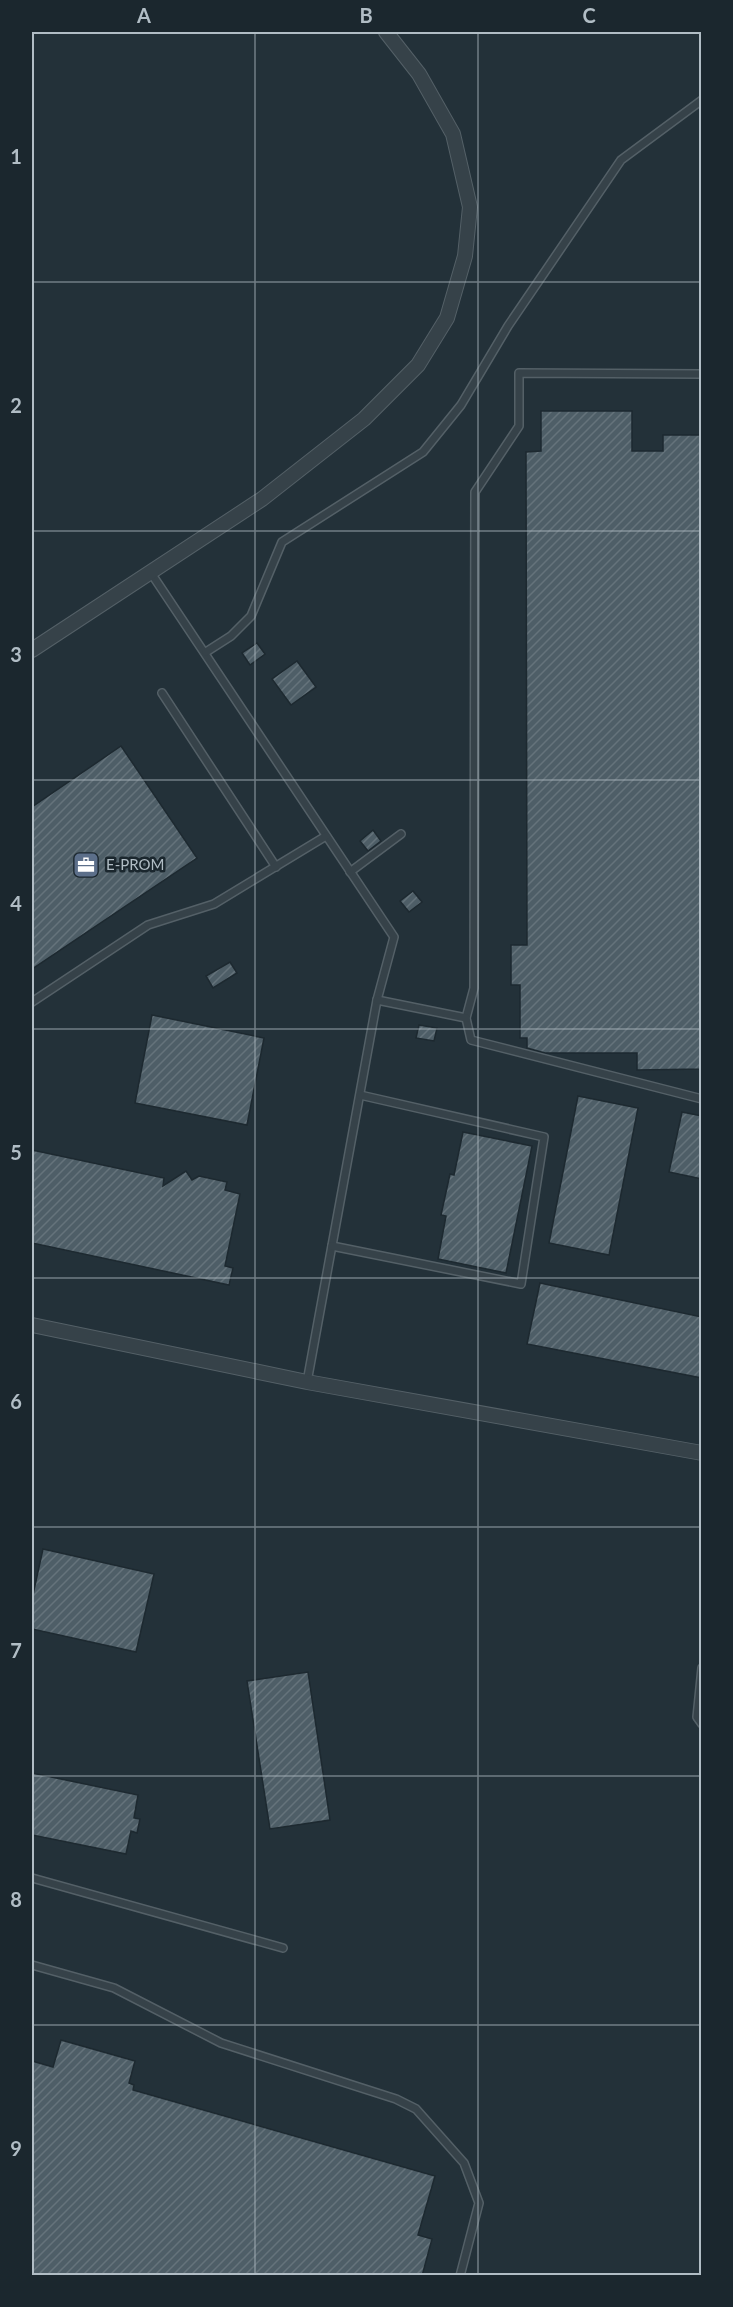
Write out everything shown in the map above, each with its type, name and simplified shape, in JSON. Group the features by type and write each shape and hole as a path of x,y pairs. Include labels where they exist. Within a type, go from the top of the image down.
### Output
{"street":[{"path":"32,650 262,499 364,419 418,365 447,318 465,256 470,207 453,134 419,74 386,32"},
{"path":"32,1324 307,1382 702,1453"}],"lane":[{"path":"206,652 231,636 251,616 282,542 423,452 461,405 508,326 621,160 702,100"},
{"path":"702,374 519,373 519,426 475,492 474,988 466,1018 471,1040 702,1099"},
{"path":"151,573 206,652 394,937 377,1000 307,1382"},
{"path":"162,693 276,867"},
{"path":"350,872 401,834"},
{"path":"32,1002 148,925 214,904 326,836"},
{"path":"377,1000 466,1018"},
{"path":"332,1246 521,1284 544,1137 360,1095"},
{"path":"702,1668 697,1717 702,1724"},
{"path":"32,1878 283,1948"},
{"path":"32,1965 114,1988 220,2043 396,2098 416,2109 465,2163 479,2203 460,2276"}],"building":[{"path":"541,411 632,411 632,451 663,451 663,435 702,435 702,1069 637,1070 637,1053 545,1053 527,1048 527,1038 520,1038 520,985 511,985 511,945 527,945 526,452 541,451"},
{"path":"257,643 265,654 250,665 242,653"},
{"path":"297,661 316,687 291,705 272,679"},
{"path":"121,746 197,858 32,969 32,807"},
{"path":"373,830 381,841 368,851 360,841"},
{"path":"413,891 422,902 409,912 400,901"},
{"path":"230,962 237,973 213,988 206,976"},
{"path":"152,1015 264,1038 247,1125 135,1103"},
{"path":"419,1025 437,1028 434,1041 416,1038"},
{"path":"578,1096 638,1108 609,1255 549,1243"},
{"path":"682,1112 702,1116 702,1179 669,1172"},
{"path":"463,1132 532,1146 506,1273 438,1259 446,1216 441,1215 450,1174 454,1175"},
{"path":"32,1150 164,1178 163,1186 186,1171 192,1180 199,1176 227,1182 225,1190 240,1194 225,1266 233,1268 229,1285 32,1243"},
{"path":"540,1283 702,1317 702,1378 527,1344"},
{"path":"43,1549 154,1574 136,1652 32,1629 32,1599"},
{"path":"308,1672 330,1820 270,1829 247,1681"},
{"path":"32,1773 138,1795 134,1818 140,1819 137,1833 131,1831 126,1854 32,1835"},
{"path":"61,2040 135,2061 129,2083 134,2085 133,2090 435,2176 418,2235 432,2239 422,2276 32,2276 32,2061 53,2067"}],"place":[{"name":"E-PROM","path":"86,865"}]}
